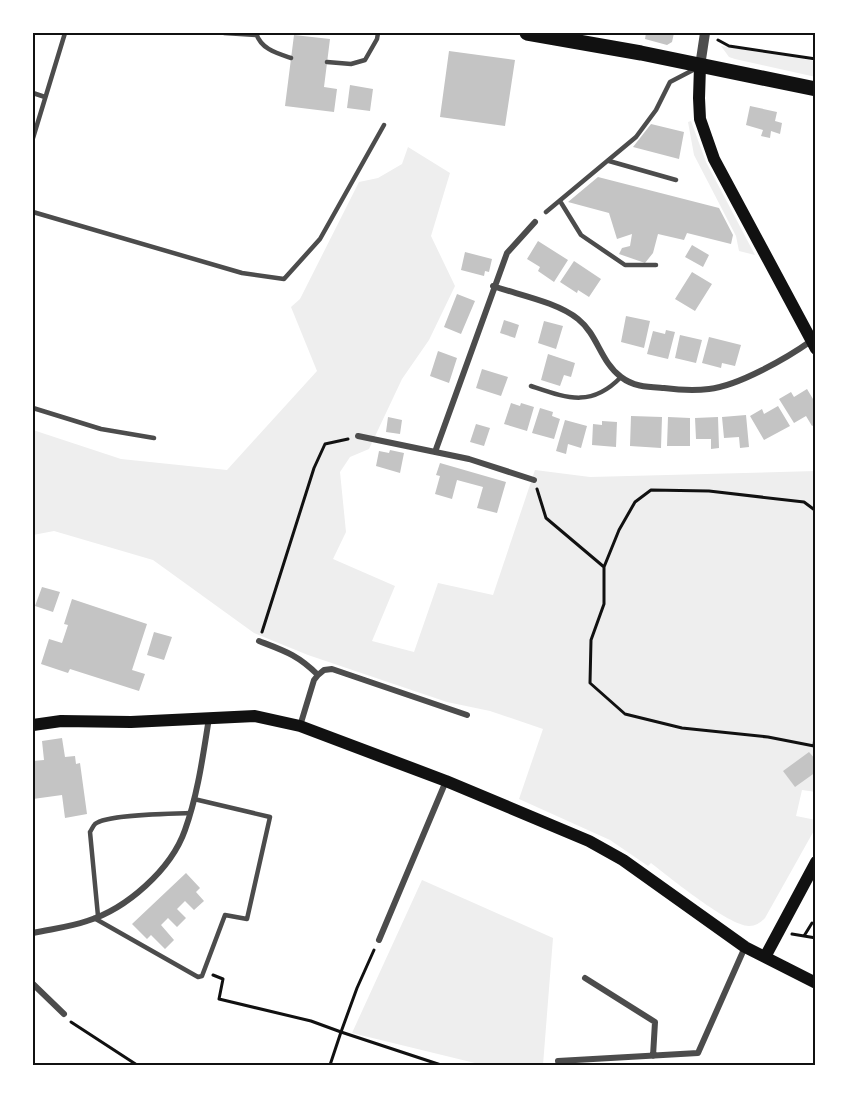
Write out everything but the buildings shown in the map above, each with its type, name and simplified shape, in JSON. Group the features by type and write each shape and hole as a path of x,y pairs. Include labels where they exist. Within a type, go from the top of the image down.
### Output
{"main road":[{"path":"527,33 641,53 816,89"},
{"path":"700,66 700,119 714,159 814,345"},
{"path":"33,725 61,721 131,722 255,716 300,726 446,781 589,840 623,860 745,947 816,983"},
{"path":"765,957 816,862"}],"street":[{"path":"700,66 705,33"},
{"path":"435,452 507,253 535,222"},
{"path":"494,286 563,310 577,318 591,331 604,359 621,377 632,384 647,387 710,389 742,380 814,345"},
{"path":"358,436 469,459 534,480"},
{"path":"259,641 295,655 306,662 318,675"},
{"path":"300,726 318,675 324,670 332,669 467,715"},
{"path":"33,933 96,917 119,908 144,888 167,863 185,832 200,774 209,717"},
{"path":"379,940 446,781"},
{"path":"558,1061 698,1053 745,947"},
{"path":"585,978 655,1022 653,1056"},
{"path":"33,984 64,1014"}],"lane":[{"path":"33,138 65,33"},
{"path":"224,33 256,34 261,43 270,50 291,58"},
{"path":"327,62 351,64 365,60 378,33"},
{"path":"546,212 636,137 656,110 670,82 700,66"},
{"path":"33,93 45,97"},
{"path":"33,212 242,273 284,279 320,239 384,125"},
{"path":"609,161 676,180"},
{"path":"560,201 581,235 625,265 656,265"},
{"path":"531,386 568,398 580,399 596,395 611,387 621,377"},
{"path":"33,408 101,429 154,438"},
{"path":"190,813 102,820 94,825 90,832 96,917 198,977 204,972 225,915 247,919 270,817 194,799"}],"path":[{"path":"717,39 729,46 816,59"},
{"path":"259,641 314,468 326,444 358,436"},
{"path":"534,480 546,518 604,567"},
{"path":"816,511 804,502 709,491 651,490 635,502 619,530 604,567 604,604 591,640 590,683 626,714 682,728 768,736 815,747 816,726"},
{"path":"804,936 812,923"},
{"path":"792,934 816,938"},
{"path":"330,1065 357,988 379,940"},
{"path":"204,972 224,979 219,999 311,1021 441,1065"},
{"path":"64,1014 71,1022 137,1065"}],"shaded area":[{"path":"721,46 816,61 816,77 735,59 729,57"},
{"path":"691,121 706,162 755,255 739,251 736,236 694,155 688,122"},
{"path":"408,147 450,173 431,236 455,286 429,340 402,379 369,449 350,457 340,472 346,532 333,559 395,586 372,641 414,652 438,583 493,595 535,470 590,477 816,471 816,792 802,790 796,816 816,820 816,827 765,918 756,925 740,924 728,918 699,900 651,863 648,866 610,840 519,799 543,729 490,711 447,702 308,655 254,633 153,560 54,531 33,535 33,430 121,459 227,470 317,371 291,307 300,299 359,182 378,178 402,164"},
{"path":"422,880 553,938 543,1065 483,1065 352,1033"}]}
